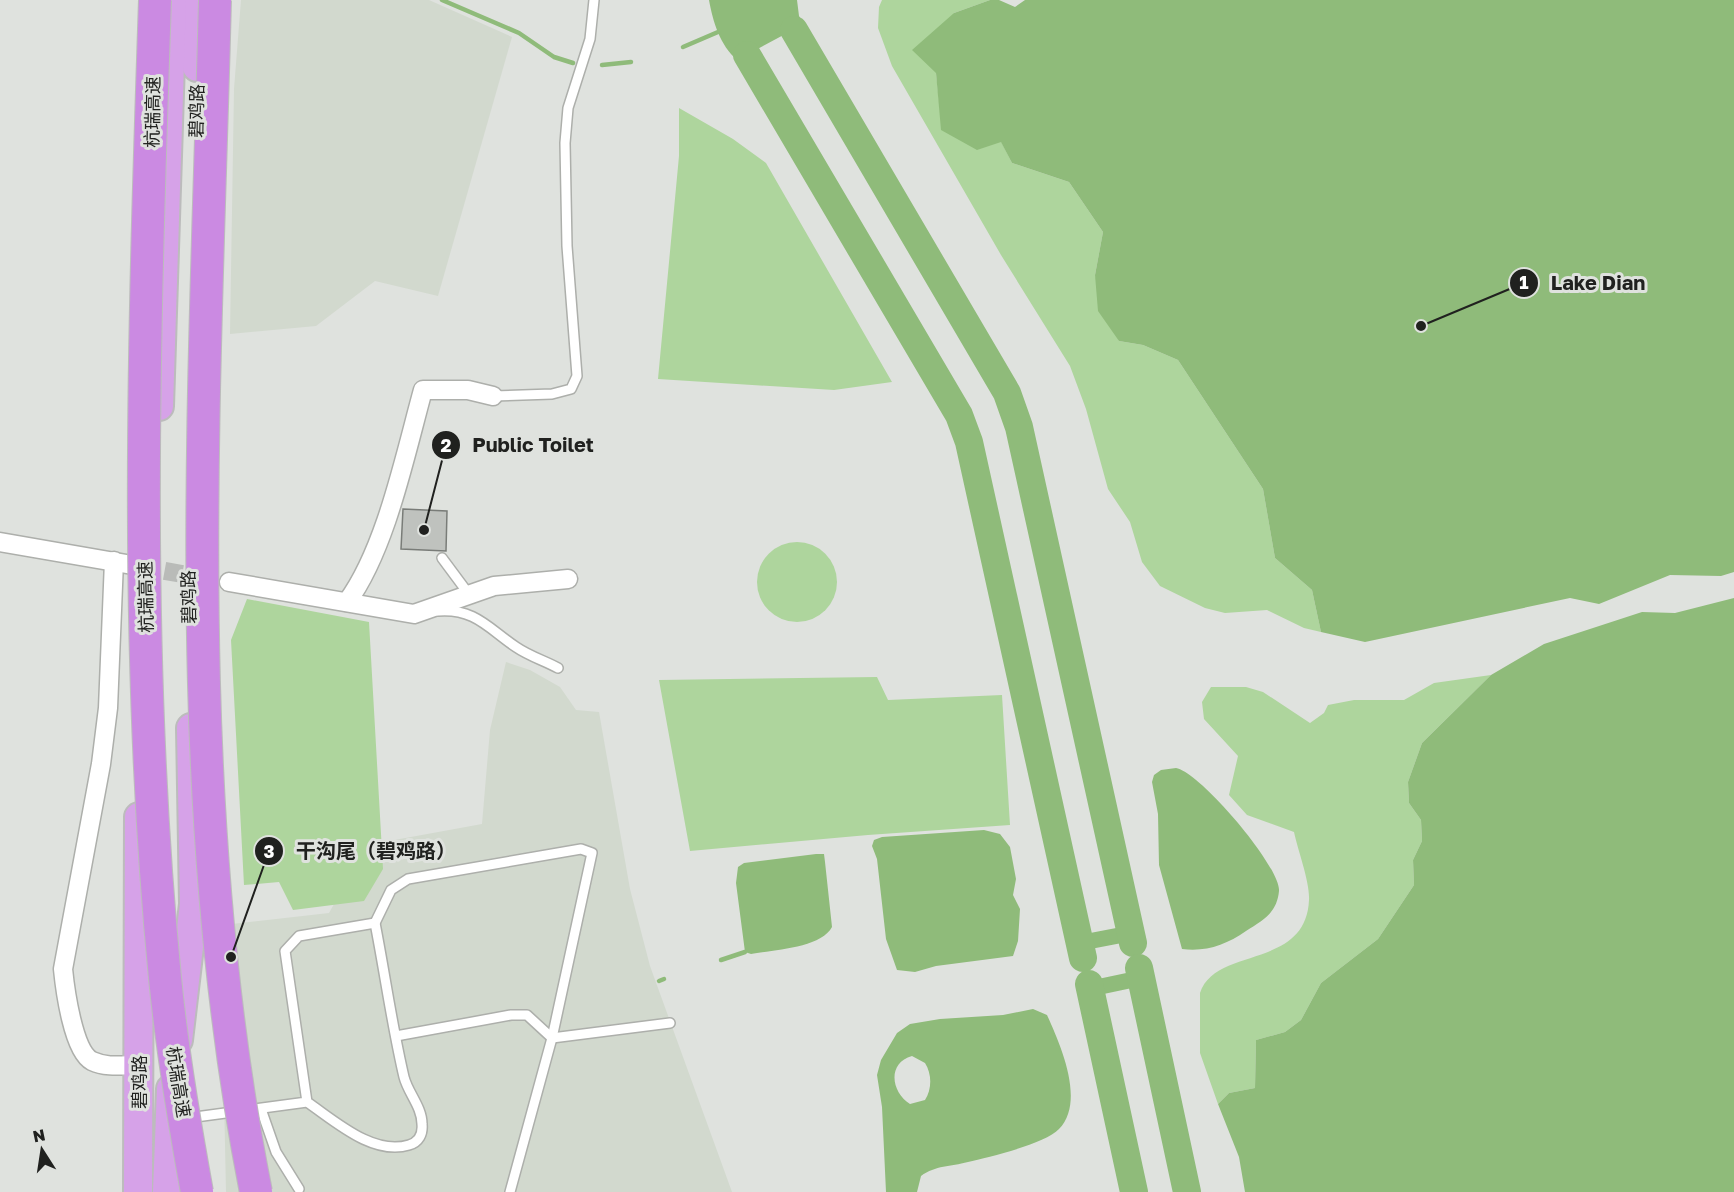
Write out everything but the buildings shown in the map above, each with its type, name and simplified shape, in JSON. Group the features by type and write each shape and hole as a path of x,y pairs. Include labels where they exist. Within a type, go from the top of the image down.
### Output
{"highway":[{"name":"杭瑞高速","path":"155,0 144,437 146,656 153,819 165,981 197,1192"},
{"name":"碧鸡路","path":"167,1192 154,1123 139,1065 139,786 154,569 172,0"},
{"name":"碧鸡路","path":"138,1192 154,1123 194,904 188,576 199,0"},
{"path":"215,0 203,574 204,691 215,875 235,1059 256,1192"},
{"path":"215,875 255,1118 288,1191"}],"street":[{"path":"347,602 360,585 380,533 423,390 468,390 492,396"},
{"path":"0,542 138,566"},
{"path":"114,561 108,708 101,764 63,969 65,994 80,1047 90,1060 104,1066 139,1065"},
{"path":"229,582 414,614 468,593 494,586 568,579"}],"lane":[{"path":"492,396 552,394 570,389 577,376 567,246 565,143 568,108 590,39 594,0"},
{"path":"442,558 468,593"},
{"path":"414,614 446,610 484,620 517,647 558,668"},
{"path":"154,1123 307,1102 360,1137 380,1145 399,1148 414,1143 421,1136 423,1122 405,1080 375,923 391,890 408,879 581,849 592,853 552,1038 510,1192"},
{"path":"307,1102 285,951 299,936 375,923"},
{"path":"396,1036 511,1015 526,1015 552,1038 670,1023"},
{"path":"261,1108 288,1191 310,1192"}],"shaded area":[{"path":"241,0 429,0 512,37 438,296 375,281 316,326 230,334 234,89"},
{"path":"709,0 797,0 799,16 804,24 737,60 718,33"},
{"path":"882,0 990,0 954,13 936,73 942,130 1001,141 1012,163 1069,182 1103,232 1095,275 1119,341 1143,345 1178,360 1263,489 1275,558 1312,590 1321,632 1304,628 1267,610 1225,613 1205,608 1160,586 1142,562 1130,522 1108,489 1086,409 1070,366 1001,255 892,66 878,28 879,7"},
{"path":"990,0 999,0 1015,7 1025,0 1734,0 1734,572 1721,576 1670,575 1599,604 1570,598 1365,642 1321,632 1312,590 1275,558 1263,489 1178,360 1143,345 1119,341 1098,311 1095,275 1103,232 1069,182 1012,163 1001,142 977,150 941,130 936,73 912,50 954,13"},
{"path":"679,108 733,139 766,163 892,382 834,390 658,379 679,156"},
{"path":"789,542 805,542 819,548 831,560 837,574 837,590 831,604 819,616 805,622 789,622 775,616 763,604 757,590 757,574 763,560 775,548"},
{"path":"1734,598 1734,1192 1245,1192 1239,1157 1218,1104 1229,1093 1255,1088 1256,1040 1285,1032 1301,1020 1321,983 1378,939 1414,885 1413,860 1422,841 1421,820 1409,803 1408,782 1422,743 1491,675 1544,644 1642,612 1675,613"},
{"path":"247,599 369,622 383,869 364,901 293,910 279,882 244,885 231,640"},
{"path":"506,662 530,670 560,687 576,710 599,712 630,889 650,966 732,1192 226,1192 223,1049 232,924 329,913 367,845 482,824 490,730"},
{"path":"1491,675 1422,743 1408,782 1409,803 1421,820 1422,841 1413,860 1414,885 1378,939 1321,983 1301,1020 1285,1032 1256,1040 1255,1088 1229,1093 1218,1104 1200,1053 1200,993 1209,978 1223,968 1277,948 1293,937 1304,922 1309,893 1294,832 1247,815 1229,795 1238,756 1204,719 1202,702 1211,687 1246,687 1263,692 1310,723 1324,713 1328,705 1354,700 1404,700 1434,683"},
{"path":"877,677 888,700 1002,695 1010,825 690,851 659,680"},
{"path":"1176,768 1187,773 1202,786 1237,822 1267,862 1276,879 1279,891 1275,905 1263,919 1231,940 1208,948 1182,949 1159,865 1158,814 1152,782 1154,775 1161,770"},
{"path":"984,830 1000,834 1010,847 1016,879 1013,895 1020,909 1018,941 1013,956 936,966 915,972 897,970 886,939 877,859 872,846 874,840 882,837"},
{"path":"824,854 832,927 818,940 807,944 751,954 745,952 736,883 738,867 744,863"},
{"path":"1033,1009 1047,1015 1068,1072 1070,1103 1067,1117 1052,1135 1030,1145 927,1172 921,1176 917,1192 886,1192 882,1107 877,1075 881,1060 897,1033 910,1024 940,1019 1003,1015","holes":["912,1056 925,1063 930,1077 927,1096 925,1100 910,1104 899,1092 894,1078 895,1071 898,1065"]}],"waterway":[{"path":"442,0 519,33 554,57 573,63"},
{"path":"794,30 1007,393 1019,427 1133,943"},
{"path":"683,47 718,32"},
{"path":"747,55 959,415 969,442 1083,958"},
{"path":"602,65 631,62"},
{"path":"1080,943 1132,933"},
{"path":"721,960 745,952"},
{"path":"1139,968 1187,1192"},
{"path":"1089,989 1141,978"},
{"path":"659,981 664,979"},
{"path":"1089,984 1134,1192"}],"tunnel":[{"path":"138,566 210,579"}],"place":[{"name":"Lake Dian","path":"1421,326"},
{"name":"Public Toilet","path":"424,530"},
{"name":"干沟尾（碧鸡路）","path":"231,957"}]}
